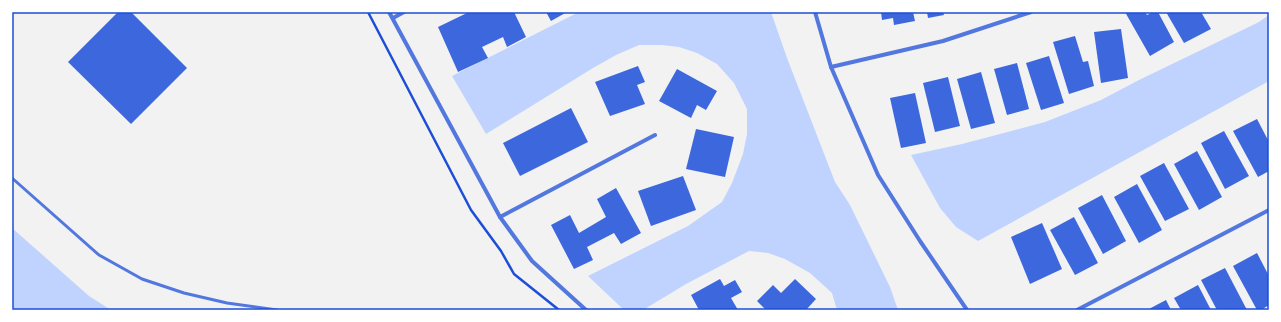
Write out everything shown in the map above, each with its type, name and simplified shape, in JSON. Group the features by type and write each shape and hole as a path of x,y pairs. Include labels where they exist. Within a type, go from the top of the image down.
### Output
{"street":[{"path":"389,12 500,217 532,261 586,310"},
{"path":"392,18 404,12"},
{"path":"815,12 831,67 878,175 920,241 967,310"},
{"path":"831,67 943,41 1031,12"},
{"path":"500,217 655,135"},
{"path":"1077,310 1269,210"}],"lane":[{"path":"12,178 99,255 142,279 184,293 227,303 277,310"}],"path":[{"path":"368,12 471,210 501,251 514,274 559,310"}],"water":[{"path":"579,12 771,12 787,58 835,182 850,205 890,287 898,310 837,310 832,293 810,273 785,259 768,253 749,251 686,284 643,310 624,310 588,276 688,226 722,202 732,183 743,154 747,134 747,109 734,83 717,64 697,53 679,47 639,45 616,55 593,68 486,134 452,76"},
{"path":"1269,15 1269,81 978,241 956,227 940,208 911,155 962,144 1045,122 1101,100 1259,22"},
{"path":"12,228 89,296 111,310 12,310"}],"building":[{"path":"118,12 131,12 187,68 131,124 68,62"},
{"path":"469,12 514,12 526,37 507,47 503,37 482,47 488,58 458,72 438,27"},
{"path":"546,12 567,12 551,21"},
{"path":"881,12 913,12 915,21 894,25 893,18 882,20"},
{"path":"927,12 943,12 944,15 928,18"},
{"path":"1125,12 1145,12 1147,15 1153,12 1158,12 1174,42 1150,56"},
{"path":"1166,12 1201,12 1211,29 1184,43"},
{"path":"1121,29 1128,78 1101,83 1094,32"},
{"path":"1075,36 1083,62 1088,61 1094,86 1069,94 1053,42"},
{"path":"1049,56 1064,103 1041,110 1026,63"},
{"path":"1017,63 1029,109 1007,115 994,69"},
{"path":"638,66 645,82 637,85 645,104 610,116 595,82"},
{"path":"677,69 717,91 706,110 697,105 691,118 659,101"},
{"path":"981,72 995,123 971,129 957,79"},
{"path":"948,77 960,126 935,132 923,83"},
{"path":"915,93 926,143 901,148 890,98"},
{"path":"571,108 588,142 520,176 503,143"},
{"path":"1257,119 1269,142 1269,171 1258,177 1233,131"},
{"path":"696,129 734,137 725,177 686,169"},
{"path":"1224,131 1249,176 1225,189 1201,143"},
{"path":"1197,151 1222,197 1199,210 1174,164"},
{"path":"1164,163 1189,209 1165,221 1140,176"},
{"path":"683,176 696,210 651,226 638,191"},
{"path":"1137,184 1162,230 1139,243 1114,197"},
{"path":"616,188 641,233 621,244 614,233 587,247 593,260 574,269 551,225 570,215 579,233 606,217 597,199"},
{"path":"1102,195 1126,241 1103,254 1078,208"},
{"path":"1074,217 1098,263 1075,275 1050,230"},
{"path":"1042,223 1062,269 1030,284 1011,237"},
{"path":"1257,253 1269,276 1269,305 1261,310 1257,310 1233,266"},
{"path":"1225,268 1247,310 1217,310 1201,280"},
{"path":"720,279 724,286 735,280 742,292 731,298 738,310 699,310 691,295"},
{"path":"795,279 816,299 806,310 766,310 757,301 773,285 781,293"},
{"path":"1198,285 1211,310 1181,310 1174,298"},
{"path":"1166,300 1171,310 1147,310"}]}
